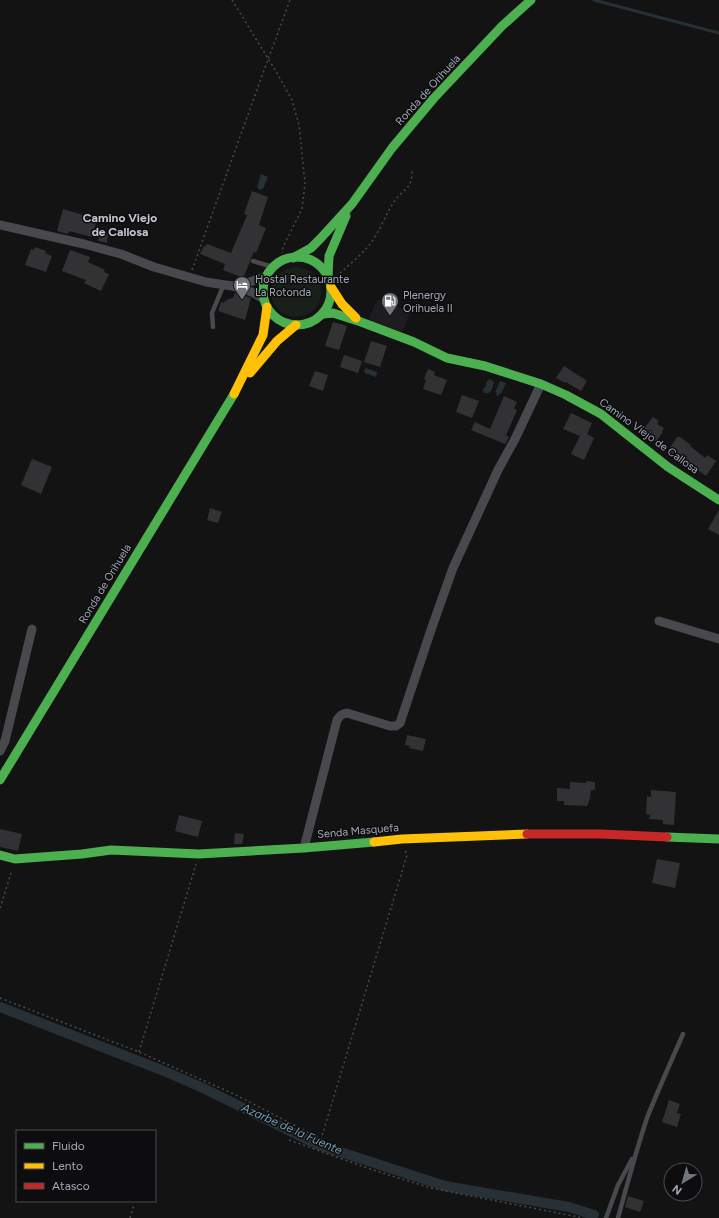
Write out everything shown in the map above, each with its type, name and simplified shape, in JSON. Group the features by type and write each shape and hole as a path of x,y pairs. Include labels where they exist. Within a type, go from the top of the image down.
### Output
{"main road":[{"name":"Ronda de Orihuela","path":"0,780 230,400 248,367 263,334 266,303 263,291 264,283 273,267 282,261 292,258 311,248 352,204 392,148 434,98 502,26 531,0"},
{"name":"Ronda de Orihuela","path":"230,400 253,369 287,331 296,325 307,324 323,314 329,304 331,296 329,256 352,204"},
{"name":"Ronda de Orihuela","path":"292,258 303,258 314,261 322,268 330,282"},
{"path":"330,282 338,300 361,322"},
{"path":"266,303 272,314 279,320 288,324 296,325"},
{"name":"Camino Viejo de Callosa","path":"323,314 333,313 361,322 414,342 447,358 485,366 541,384 578,401 600,414 668,467 719,500"},
{"name":"Senda Masquefa","path":"0,856 15,859 82,854 110,850 199,854 304,848 402,839 521,834 601,834 719,839"}],"street":[{"path":"0,225 84,244 121,254 154,267 206,282 228,285 252,292 266,303"},
{"path":"228,285 248,283 267,276"},
{"path":"304,848 337,720 342,714 347,713 390,726 396,726 400,723 453,568 498,470 516,439 541,384"},
{"path":"659,621 719,639"},
{"path":"0,751 5,741 32,629"}],"lane":[{"path":"253,261 273,267"},
{"path":"213,327 212,313 228,285"},
{"path":"618,1218 647,1118 683,1034"},
{"path":"606,1218 618,1185 637,1150"}],"path":[{"path":"232,0 292,100 299,125 305,183 302,209 282,247 282,261"},
{"path":"190,277 290,0"},
{"path":"330,282 361,254 373,240 395,200 409,187 412,178 412,171"},
{"path":"0,998 139,1052 234,1094 321,1139 407,855 402,839"},
{"path":"139,1052 199,854"},
{"path":"0,908 15,859"},
{"path":"289,1140 373,1170 431,1188 583,1218"},
{"path":"130,1218 134,1205"}],"shaded area":[{"path":"261,174 268,177 263,189 260,190 257,187"},
{"path":"296,267 306,269 314,274 319,282 321,292 319,302 314,310 306,315 296,317 286,315 278,310 273,302 271,292 273,282 278,274 286,269"},
{"name":"Plenergy Orihuela II","path":"378,299 411,312 402,332 368,320"},
{"path":"366,368 377,372 376,377 365,373 364,371"},
{"path":"490,379 494,382 492,389 489,393 485,393 483,389 486,386 487,381"},
{"path":"500,381 506,383 501,394 498,396 495,392"}],"building":[{"path":"252,191 268,197 259,225 266,228 256,253 254,252 243,278 223,270 225,264 200,254 204,246 207,244 231,253 247,215 244,214"},
{"path":"63,209 97,219 92,237 69,231 68,234 57,231"},
{"path":"100,232 108,234 107,243 98,241"},
{"path":"35,247 46,251 45,253 52,256 46,272 25,265 31,249 34,250"},
{"path":"70,250 90,257 88,262 105,270 104,272 109,274 101,291 84,283 86,280 62,271"},
{"path":"235,293 251,298 245,320 218,311 221,302 223,303 228,299 233,298"},
{"path":"333,322 347,326 339,350 325,346"},
{"path":"371,341 387,346 380,367 364,362"},
{"path":"344,355 362,361 358,373 340,367"},
{"path":"564,366 587,381 581,391 556,378"},
{"path":"428,369 435,372 434,375 447,380 441,395 423,389 426,380 424,379"},
{"path":"315,371 328,375 323,391 309,386"},
{"path":"462,395 479,401 472,418 456,412"},
{"path":"504,396 517,402 514,408 517,410 506,435 509,437 505,444 471,430 475,422 490,429"},
{"path":"571,413 592,423 587,434 594,438 584,460 571,454 580,436 563,429"},
{"path":"653,417 659,421 657,424 664,428 656,442 642,431"},
{"path":"677,437 680,437 691,445 690,446 705,458 707,455 716,461 706,476 681,458 680,459 668,451"},
{"path":"32,459 52,467 41,494 21,485"},
{"path":"210,508 222,512 218,523 207,520"},
{"path":"719,510 719,535 708,529"},
{"path":"407,735 426,739 423,751 409,748 410,746 405,745"},
{"path":"586,781 595,782 595,790 591,790 587,806 564,805 564,801 557,801 557,788 570,789 570,782 586,783"},
{"path":"651,790 676,792 674,825 663,824 663,820 649,819 650,815 646,814 647,796 651,797"},
{"path":"179,815 202,821 198,837 175,831"},
{"path":"0,829 22,834 18,851 0,847"},
{"path":"235,833 244,834 242,844 234,844"},
{"path":"657,859 680,863 675,888 652,883"},
{"path":"669,1100 680,1104 677,1113 681,1114 677,1127 662,1122"},
{"path":"628,1196 644,1201 640,1212 625,1207"}],"waterway":[{"path":"594,0 719,33"},
{"name":"Azarbe de la Fuente","path":"0,1007 164,1071 203,1088 325,1147 445,1186 569,1207 594,1215"}],"traffic: fast":[{"path":"293,258 311,248 320,239 352,204 392,148 434,98 502,26 531,0"},
{"path":"328,277 329,256 346,216"},
{"path":"297,257 310,260 321,267 328,278 331,291 328,304 321,315 310,322 297,325 284,322 273,315 266,304 263,291 266,278 273,267 284,260 297,257"},
{"path":"323,314 333,313 361,322 414,342 447,358 485,366 541,384 566,395 601,414 668,467 719,500"},
{"path":"0,780 234,394"},
{"path":"667,837 719,839"},
{"path":"0,855 15,859 82,854 111,850 199,854 374,842"}],"traffic: slow":[{"path":"331,287 342,304 356,318"},
{"path":"234,394 263,335 267,307"},
{"path":"250,373 277,341 296,325"},
{"path":"374,842 402,839 527,834"}],"traffic: jam":[{"path":"527,834 601,834 667,837"}],"place":[{"name":"Hostal Restaurante La Rotonda","path":"242,300"},
{"name":"Plenergy Orihuela II","path":"390,316"}],"district":[{"name":"Camino Viejo de Callosa","path":"120,225"}]}
